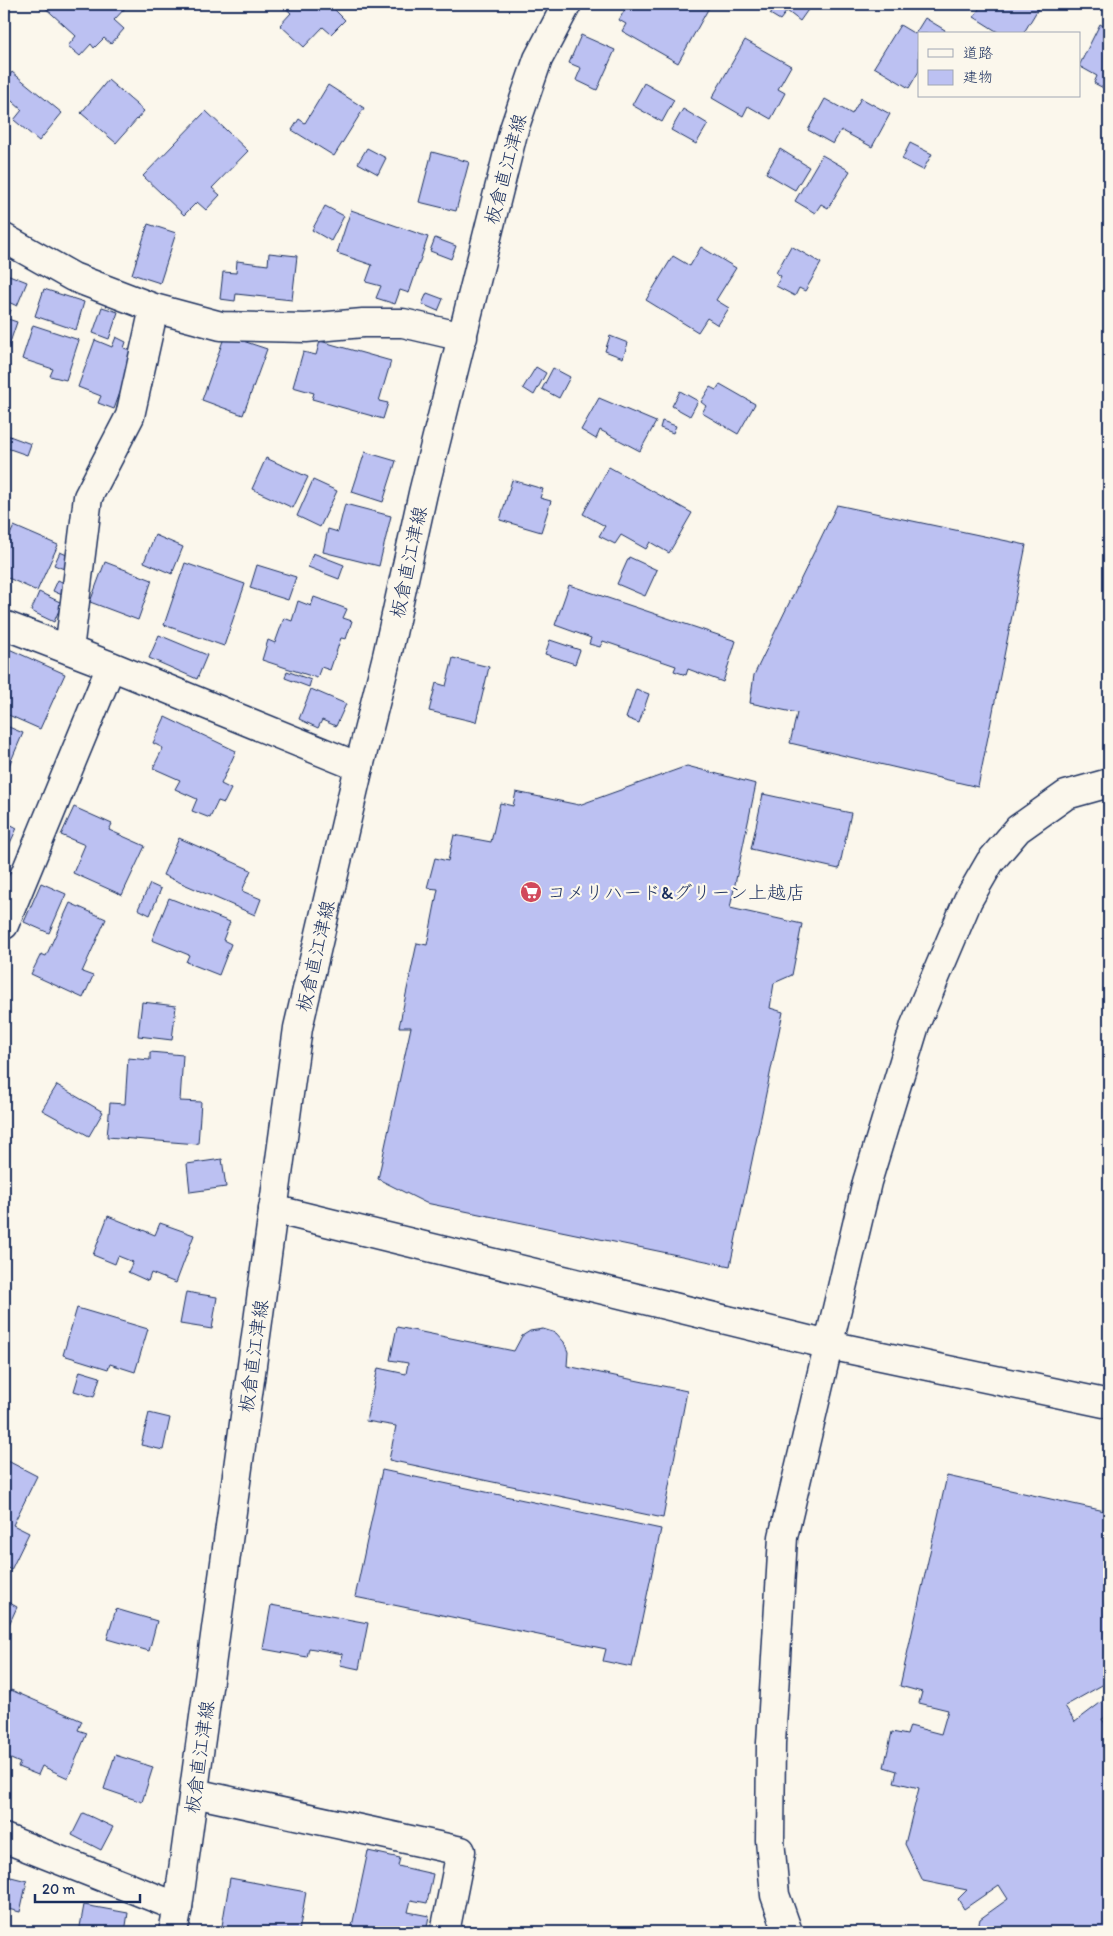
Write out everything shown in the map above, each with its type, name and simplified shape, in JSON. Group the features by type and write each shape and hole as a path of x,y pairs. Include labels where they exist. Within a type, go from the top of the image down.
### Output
{"street":[{"name":"板倉直江津線","path":"176,1920 298,1028 387,656 423,493 514,129 538,59 567,4"},
{"path":"4,238 72,277 154,308 221,326 306,328 364,323 403,323 463,336"},
{"path":"69,650 88,497 130,416 154,308"},
{"path":"4,625 111,666 359,767"},
{"path":"4,925 111,666"},
{"path":"788,1932 775,1895 770,1840 771,1743 783,1538 867,1182 915,1025 968,900 990,862 1018,829 1066,795 1109,784"},
{"path":"273,1209 829,1345 1109,1404"},
{"path":"194,1793 461,1851 445,1932"},
{"path":"4,1838 176,1920"}],"building":[{"path":"41,4 129,4 114,20 124,29 111,44 104,38 94,48 91,44 80,56 68,46 76,36"},
{"path":"281,4 333,4 331,6 345,20 331,34 323,27 304,47 280,25 291,13"},
{"path":"628,4 711,4 678,63 622,31 626,24 619,20"},
{"path":"778,4 812,4 800,21 787,11 780,20 770,14"},
{"path":"982,4 1041,4 1024,32 998,32 974,17"},
{"path":"925,18 945,30 944,32 918,32 918,73 909,88 874,67 900,25 915,34"},
{"path":"1100,24 1109,29 1109,91 1094,83 1097,76 1080,67"},
{"path":"581,35 615,50 597,90 576,80 581,68 569,63"},
{"path":"745,40 791,66 778,89 785,93 771,119 748,106 743,116 712,98"},
{"path":"12,72 62,113 39,141 14,120 22,110 4,94 4,83"},
{"path":"108,80 144,111 116,143 81,113"},
{"path":"644,83 674,100 662,122 632,105"},
{"path":"328,85 364,108 334,156 292,130 299,119 305,123"},
{"path":"861,98 890,114 872,147 841,130 833,144 808,130 825,99 852,114"},
{"path":"683,109 708,124 696,144 671,130"},
{"path":"206,111 248,151 212,188 220,195 206,210 197,202 184,215 143,176"},
{"path":"910,143 932,154 923,170 902,159"},
{"path":"367,148 386,158 378,174 358,163"},
{"path":"780,149 809,167 795,190 766,173"},
{"path":"432,152 469,162 456,211 419,202"},
{"path":"822,155 850,171 828,208 821,204 815,213 795,201"},
{"path":"325,206 344,216 331,241 312,230"},
{"path":"351,210 428,237 409,293 400,290 395,304 376,298 381,286 366,282 372,265 337,253"},
{"path":"148,224 176,233 160,283 132,274"},
{"path":"435,238 456,246 451,259 430,251"},
{"path":"791,246 821,263 805,291 799,288 795,296 776,286 781,276 776,273"},
{"path":"701,247 736,268 716,300 729,308 718,325 707,318 698,332 646,300 673,256 690,266"},
{"path":"269,253 297,256 292,300 236,294 235,301 220,299 223,272 236,273 237,261 268,265"},
{"path":"4,273 27,282 17,306 4,300"},
{"path":"44,289 84,302 76,330 35,316"},
{"path":"427,293 443,299 438,311 422,304"},
{"path":"102,307 118,312 109,339 93,333"},
{"path":"4,308 11,310 8,319 17,322 4,360"},
{"path":"33,325 79,340 66,380 50,376 53,369 22,359"},
{"path":"225,335 267,349 243,415 202,400"},
{"path":"610,336 628,343 623,358 605,351"},
{"path":"116,337 126,342 124,348 135,352 114,409 98,403 101,396 78,387 95,340 112,347"},
{"path":"320,341 391,361 379,401 388,403 383,419 312,399 314,393 293,387 303,352 316,355"},
{"path":"536,367 546,373 534,395 523,388"},
{"path":"553,368 570,377 559,398 542,389"},
{"path":"720,384 755,404 738,434 702,413 706,406 701,402 710,387 716,390"},
{"path":"680,391 698,401 690,416 672,406"},
{"path":"599,398 656,422 640,451 600,430 596,439 581,430"},
{"path":"662,421 676,426 673,433 660,428"},
{"path":"4,434 31,444 27,455 4,447"},
{"path":"365,452 396,461 383,502 352,492"},
{"path":"266,458 308,477 293,508 252,489"},
{"path":"609,467 692,513 669,553 650,542 646,549 621,535 615,544 599,536 605,526 583,514"},
{"path":"313,480 337,491 320,527 297,516"},
{"path":"512,480 543,489 540,498 551,501 541,532 500,520"},
{"path":"345,504 391,516 379,566 323,552 328,529 338,532"},
{"path":"837,505 1026,545 978,787 790,743 797,713 750,703 754,675"},
{"path":"4,519 8,520 4,531"},
{"path":"14,526 58,545 37,591 4,576 4,548"},
{"path":"155,535 183,547 172,574 144,562"},
{"path":"60,552 69,556 64,569 54,565"},
{"path":"313,553 344,565 339,579 308,567"},
{"path":"629,557 657,570 645,596 617,584"},
{"path":"105,562 152,580 138,620 90,602"},
{"path":"185,563 245,584 224,646 164,625"},
{"path":"257,565 296,577 288,600 250,588"},
{"path":"58,580 66,584 62,595 53,591"},
{"path":"569,585 736,641 723,682 688,669 686,675 674,671 676,666 603,641 600,647 589,644 591,638 555,625"},
{"path":"39,592 62,603 54,622 31,611"},
{"path":"314,597 347,609 343,618 352,621 346,639 341,638 330,670 321,667 317,678 262,660 268,640 275,643 284,618 292,621 298,601 311,606"},
{"path":"159,635 207,655 197,679 149,658"},
{"path":"550,640 580,650 575,664 545,654"},
{"path":"9,649 65,674 40,729 4,713 4,661"},
{"path":"453,658 489,667 476,722 429,711 436,683 446,686"},
{"path":"287,671 311,680 309,687 285,678"},
{"path":"311,689 346,704 336,726 322,720 318,728 299,719"},
{"path":"636,689 649,694 639,723 626,718"},
{"path":"165,717 236,751 221,784 231,789 224,803 218,801 210,818 192,811 197,799 175,789 180,780 153,768 163,748 153,743"},
{"path":"4,725 23,733 4,777"},
{"path":"687,766 756,784 730,908 802,924 792,975 774,983 770,1008 783,1012 730,1266 426,1203 378,1179 411,1027 399,1027 417,943 427,945 438,889 427,888 435,858 448,861 454,835 491,842 500,803 513,806 516,792 579,805"},
{"path":"763,794 851,813 839,869 751,849"},
{"path":"74,807 112,824 109,830 145,846 122,895 73,873 85,845 61,835"},
{"path":"4,821 17,828 4,856"},
{"path":"179,838 251,870 242,891 261,899 255,915 163,875"},
{"path":"41,883 66,894 49,933 24,922"},
{"path":"150,884 161,889 150,915 138,909"},
{"path":"169,898 230,922 223,940 231,944 219,975 186,962 189,955 152,940"},
{"path":"70,903 106,919 82,972 93,976 83,998 31,974 41,954 46,956"},
{"path":"142,1002 176,1006 172,1040 138,1036"},
{"path":"150,1052 183,1055 180,1101 201,1102 198,1144 107,1137 110,1103 125,1104 128,1058 150,1060"},
{"path":"57,1085 103,1112 89,1136 42,1110"},
{"path":"222,1159 226,1187 190,1192 187,1164"},
{"path":"108,1216 155,1235 160,1223 194,1235 176,1283 151,1273 148,1281 128,1272 133,1262 118,1256 115,1264 93,1255"},
{"path":"1109,1275 1109,1305 1103,1304"},
{"path":"186,1292 217,1297 212,1329 180,1324"},
{"path":"77,1308 148,1329 135,1372 110,1364 108,1369 63,1355"},
{"path":"397,1327 514,1351 522,1336 530,1331 543,1329 556,1333 564,1342 568,1352 567,1366 687,1391 663,1518 389,1460 396,1426 366,1421 378,1368 406,1374 408,1363 390,1360"},
{"path":"80,1371 100,1377 94,1397 74,1391"},
{"path":"149,1413 170,1418 163,1450 141,1445"},
{"path":"4,1459 37,1476 13,1525 29,1533 11,1570 4,1566"},
{"path":"382,1470 661,1529 632,1667 603,1661 606,1649 355,1597"},
{"path":"947,1476 1109,1512 1109,1658 1104,1684 1065,1706 1075,1722 1104,1700 1109,1708 1109,1715 1102,1719 1109,1730 1109,1932 977,1932 980,1919 1008,1899 999,1885 964,1909 958,1899 967,1890 923,1881 905,1844 919,1788 894,1782 897,1771 884,1767 892,1732 907,1735 910,1726 941,1734 948,1710 919,1703 922,1692 900,1686"},
{"path":"4,1600 17,1607 7,1629 4,1628"},
{"path":"271,1605 368,1623 359,1669 340,1665 343,1654 309,1648 307,1657 263,1649"},
{"path":"116,1609 157,1621 149,1651 107,1639"},
{"path":"11,1690 82,1721 78,1730 87,1733 68,1778 42,1766 38,1775 18,1767 20,1763 4,1756 4,1706"},
{"path":"115,1755 153,1767 142,1802 104,1789"},
{"path":"83,1813 113,1827 101,1850 72,1835"},
{"path":"368,1851 400,1858 398,1866 433,1874 427,1903 411,1900 408,1912 429,1916 426,1932 351,1931"},
{"path":"11,1877 27,1881 20,1912 4,1908"},
{"path":"230,1878 306,1892 299,1932 221,1932"},
{"path":"84,1905 128,1913 125,1932 79,1932"}],"place":[{"name":"コメリハード&グリーン上越店","path":"531,892"}]}
